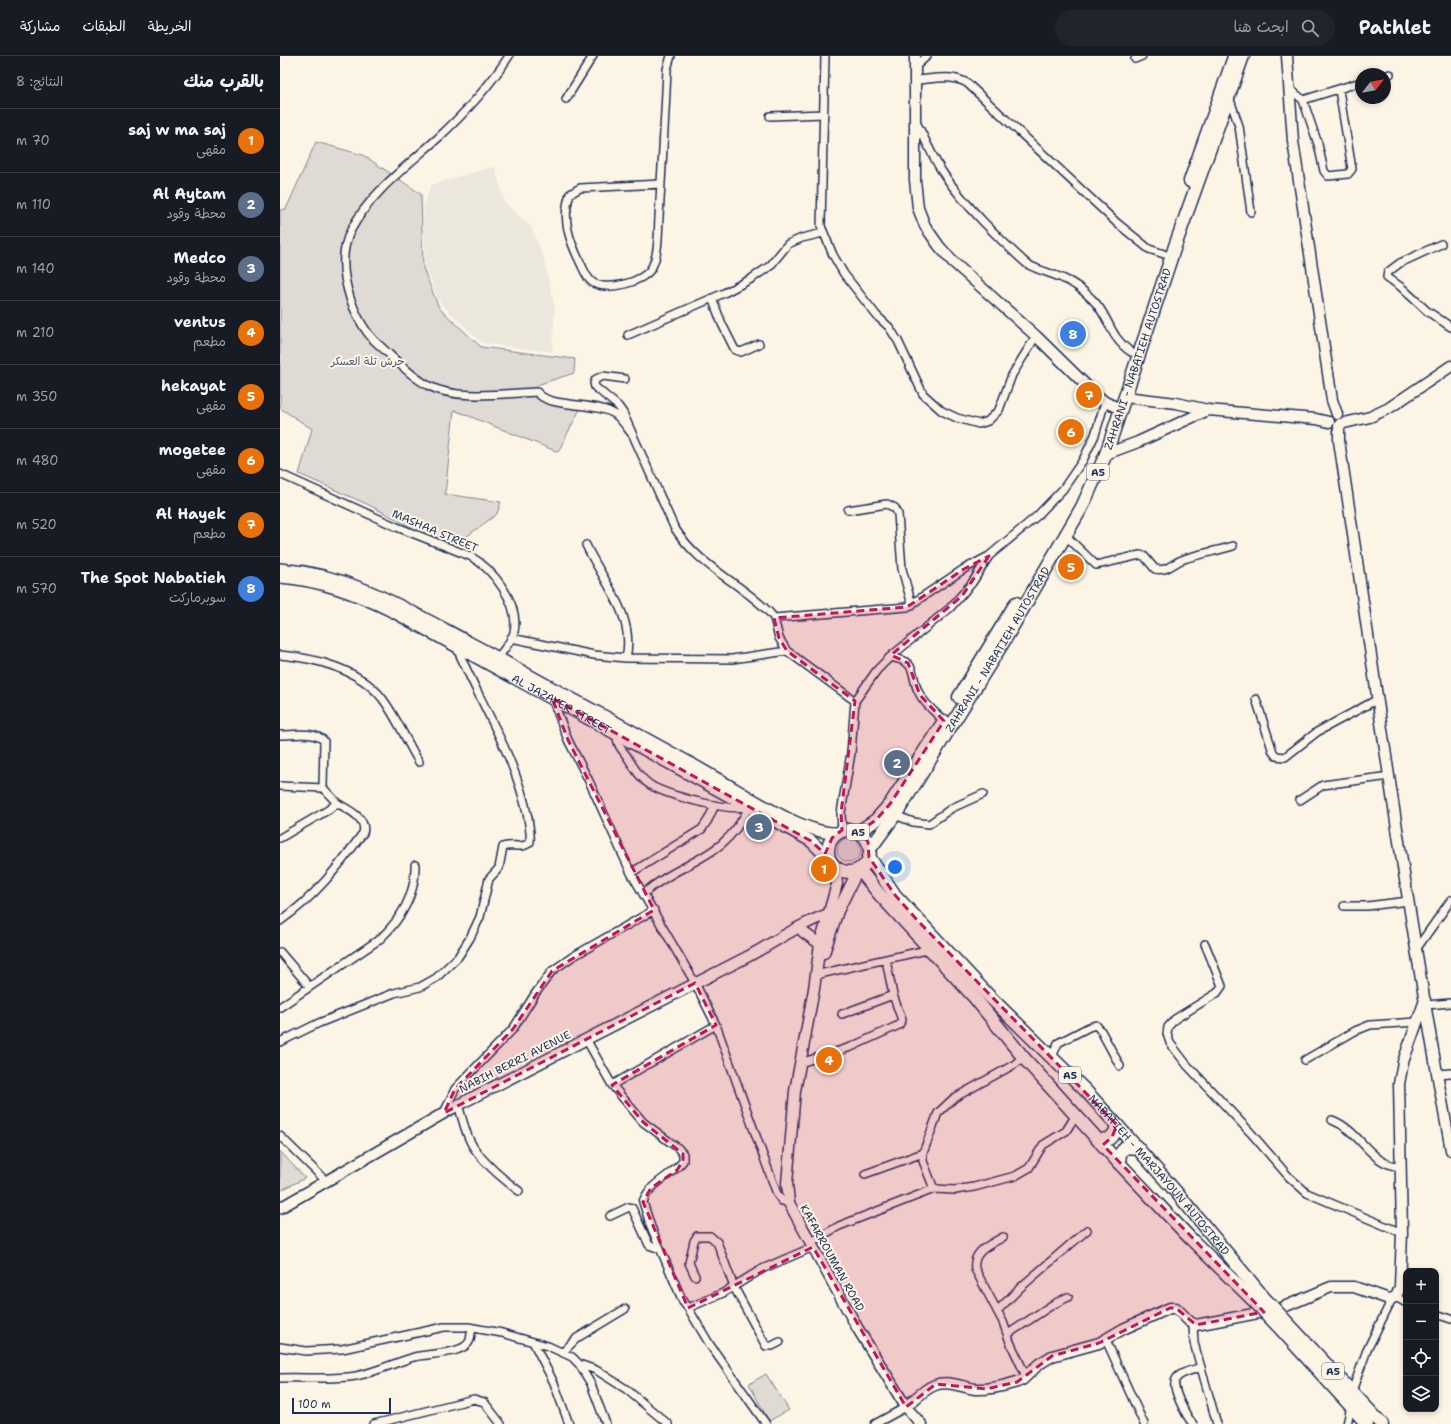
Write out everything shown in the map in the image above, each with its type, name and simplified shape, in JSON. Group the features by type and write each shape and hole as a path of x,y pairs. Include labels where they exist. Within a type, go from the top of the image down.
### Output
{"highway":[{"name":"ZAHRANI - NABATIEH AUTOSTRAD","path":"858,832 876,820 890,804 944,721 1066,521 1103,443 1110,404 1131,352 1234,56"},
{"name":"ZAHRANI - NABATIEH AUTOSTRAD","path":"870,853 1004,641 1064,535 1082,507 1106,454 1175,246 1243,56"},
{"name":"A5","path":"831,862 828,853 832,838 840,832 850,830 858,832 864,836 870,853 864,866 859,870"},
{"name":"NABATIEH - MARJAYOUN AUTOSTRAD","path":"870,853 899,900 989,996 1052,1057 1138,1148 1178,1193 1261,1302"},
{"path":"831,862 840,870 849,872 859,870"},
{"name":"NABATIEH - MARJAYOUN AUTOSTRAD","path":"859,870 880,895 931,949 1000,1028 1023,1057 1190,1238 1261,1302 1352,1391 1382,1424"},
{"path":"1098,1140 1109,1139 1115,1133 1117,1125"},
{"path":"1120,1163 1120,1154 1125,1147 1138,1148"},
{"name":"NABATIEH - MARJAYOUN AUTOSTRAD","path":"1280,1322 1367,1424"}],"main road":[{"name":"AL JAZAYER STREET","path":"280,569 333,578 364,588 401,605 789,818 830,834 840,832"},
{"name":"AL JAZAYER STREET","path":"280,577 320,583 350,592 394,612 811,841 831,862"}],"street":[{"path":"509,56 478,98 401,170 360,215 350,230 345,246 344,276 348,291 357,317 373,340 429,386 446,392 467,394 537,392 541,396 552,400 592,406 615,414 632,434"},
{"path":"566,99 593,56"},
{"path":"661,184 580,188 570,194 566,218 569,234 587,276 593,283 598,285 618,285 637,281 646,275 652,268 656,251 661,184 667,69 671,56"},
{"path":"825,56 820,213 823,233 832,255 844,274 878,316 889,327 898,342 923,394 942,411 952,416 979,424 988,421 996,414 1012,375 1036,336"},
{"path":"774,618 900,608 912,604 964,569 989,556 1037,516 1063,489 1083,460 1110,404 1093,392 1036,336 953,262 939,246 925,226 918,208 915,180 915,56"},
{"path":"915,67 927,56"},
{"path":"1287,56 1293,141 1409,901 1451,1150"},
{"path":"915,80 958,78 967,83 1122,228 1149,249 1164,254"},
{"path":"1303,100 1355,84"},
{"path":"1289,88 1303,100 1318,144 1325,175 1328,176 1348,174 1352,169 1339,90"},
{"path":"1229,97 1239,126 1251,212"},
{"path":"770,116 824,114"},
{"path":"916,122 933,157 946,177 963,198 1027,264 1036,270 1064,279 1085,293 1099,308 1115,338 1131,352"},
{"path":"628,335 724,293 766,270 788,244 802,238 823,233"},
{"path":"1441,244 1400,263 1388,272 1387,277 1401,286 1417,303 1451,328"},
{"path":"712,298 722,324 735,350 741,352 759,344"},
{"path":"1125,397 1176,403 1208,410 1316,419 1358,419 1370,417 1389,408 1451,366"},
{"path":"625,379 603,376 598,377 594,383 595,387 618,406 671,521 684,542 707,565 764,607 774,618 779,638 788,651 855,701"},
{"path":"1106,454 1144,439 1208,410"},
{"name":"MASHAA STREET","path":"280,474 397,527 474,558 495,579 508,599 514,618 514,632 498,658"},
{"path":"848,510 887,504 895,508 898,514 902,569 912,604"},
{"path":"1064,535 1096,565 1140,555 1144,556 1155,569 1162,570 1167,570 1182,560 1233,546"},
{"path":"586,545 624,618 628,638 626,658"},
{"path":"840,832 841,812 851,753 855,701 877,670 890,656 962,596 989,556"},
{"path":"511,638 594,655 626,658 732,659 788,651"},
{"path":"280,1042 319,1023 394,993 426,984 436,978 458,957 470,938 480,917 489,879 499,868 502,848 508,845 524,846 530,842 530,832 526,812 518,782 456,646"},
{"path":"280,655 307,658 324,663 363,681 378,692 394,716 420,762"},
{"path":"890,656 898,658 908,664 914,674 917,689 920,695 944,721"},
{"path":"552,698 568,740 589,781 631,873 696,983 716,1025 774,1187 782,1201 789,1203"},
{"path":"1256,699 1273,752 1276,756 1281,757 1290,754 1317,732 1378,699"},
{"path":"618,734 616,738 618,744 639,774 652,786 681,797 715,805 737,809 748,807"},
{"path":"280,735 311,735 320,737 324,741 323,788 337,803 357,816 364,828 363,833 334,872 311,896 280,922"},
{"path":"1300,800 1323,785 1390,776"},
{"path":"280,786 323,788"},
{"path":"895,815 913,822 929,824 952,808 983,794"},
{"path":"280,838 328,810 337,803"},
{"path":"631,873 702,829 715,805"},
{"path":"644,894 667,876 706,856 726,842 740,826 748,807"},
{"path":"818,974 820,944 837,884 836,873 831,862"},
{"path":"280,1006 380,939 391,928 402,912 411,893 415,876 415,865"},
{"path":"818,974 827,942 837,916 859,870"},
{"path":"1417,948 1451,900"},
{"path":"1344,906 1367,906 1409,901"},
{"path":"444,1113 455,1089 514,1029 538,990 552,971 572,957 654,910"},
{"path":"766,947 780,936 837,916"},
{"path":"766,947 803,932 826,919"},
{"path":"803,932 820,944"},
{"path":"1205,944 1222,986 1217,993 1172,1022 1167,1034 1170,1043 1191,1071 1251,1133 1289,1177 1307,1193 1402,1233"},
{"name":"NABIH BERRI AVENUE","path":"280,1208 458,1104 766,947"},
{"path":"818,974 931,949"},
{"path":"280,952 309,986"},
{"path":"800,1063 851,1047 900,1025 902,1020 893,995 886,960"},
{"name":"KAFARROUMAN ROAD","path":"818,974 795,1091 786,1183 789,1203 841,1300 906,1407 921,1424"},
{"path":"842,1014 893,995"},
{"path":"1426,1003 1451,1003"},
{"path":"1352,1391 1367,1350 1400,1287 1402,1233 1400,1078 1417,1022 1426,1003"},
{"path":"1305,1060 1348,1034 1370,1025 1417,1022"},
{"path":"612,1085 716,1025"},
{"path":"1052,1057 1058,1043 1089,1027 1096,1026 1102,1030 1120,1066"},
{"path":"586,1039 612,1085 639,1118 678,1148 682,1154 683,1161 677,1170 651,1188 643,1202 660,1249 688,1308 710,1345 766,1424"},
{"path":"934,1189 924,1161 923,1153 940,1110 954,1098 1015,1064 1023,1057"},
{"path":"1437,1074 1451,1073"},
{"path":"458,1104 467,1133 474,1148 497,1173 519,1191"},
{"path":"688,1308 734,1287 762,1269 812,1245 839,1226 934,1189 974,1187 1023,1173 1029,1168 1043,1145 1066,1131 1076,1115"},
{"path":"1332,1120 1347,1127 1376,1157 1388,1165 1400,1167"},
{"path":"280,1136 326,1181"},
{"path":"865,1174 923,1153"},
{"path":"610,1216 629,1207 632,1208 649,1244 660,1249"},
{"path":"997,1312 1021,1287 1087,1230"},
{"path":"695,1276 689,1264 694,1241 697,1236 710,1236 717,1242 734,1287 766,1346 772,1346 780,1342"},
{"path":"1003,1237 978,1253 974,1263 981,1284 1008,1334 1010,1342 1026,1376"},
{"path":"1193,1325 1279,1309 1331,1287 1354,1287 1403,1302"},
{"path":"1008,1334 1052,1305 1068,1297"},
{"path":"875,1424 906,1407 928,1388 936,1384 944,1383 975,1389 992,1388 1018,1382 1039,1364 1052,1356 1099,1343 1128,1326 1170,1308 1179,1310 1193,1325 1194,1343 1217,1424"},
{"path":"563,1352 577,1338 624,1309"},
{"path":"1439,1315 1451,1319"},
{"path":"280,1347 306,1351 342,1349 444,1327 472,1328 523,1338 563,1352 580,1364 596,1370 626,1389 668,1424"},
{"path":"280,1378 355,1376 376,1371 415,1357 451,1352 468,1344 472,1328"},
{"path":"1106,1340 1144,1424"},
{"path":"533,1342 554,1383 569,1424"},
{"path":"580,1364 591,1384 606,1424"},
{"path":"1193,1424 1179,1400 1174,1386 1180,1375 1201,1367"},
{"path":"374,1424 474,1399 484,1402 501,1424"},
{"path":"1348,1424 1351,1406"}],"highlighted area":[{"path":"989,556 962,596 891,655 908,663 920,695 944,721 890,804 876,820 860,831 868,842 869,857 895,895 917,920 1117,1125 1112,1137 1103,1145 1264,1312 1196,1325 1176,1308 1170,1308 1099,1343 1052,1356 1017,1382 986,1389 936,1384 906,1407 813,1247 688,1308 643,1202 651,1188 677,1170 683,1161 683,1154 643,1122 612,1085 716,1025 695,983 444,1113 455,1089 513,1029 552,971 654,910 568,740 552,698 811,841 825,854 832,838 842,830 841,813 855,701 787,651 779,638 774,618 907,607 964,569"}],"shaded area":[{"path":"495,166 504,202 531,227 544,259 555,309 552,352 482,343 439,302 425,266 423,208 431,185"}],"green space":[{"name":"حرش تلة العسكر","path":"316,142 363,155 421,194 423,268 439,308 481,347 575,359 574,373 540,384 535,388 537,393 580,409 558,452 454,410 445,494 501,502 497,514 451,548 369,505 299,474 312,429 280,408 280,210 286,209"},
{"path":"849,838 854,839 860,845 860,855 854,861 849,862 844,861 838,855 837,850 838,845 844,839"},
{"path":"280,1151 305,1178 280,1191"},
{"path":"766,1374 789,1410 769,1421 749,1384"}],"place":[{"name":"The Spot Nabatieh","path":"1073,334"},
{"name":"Al Hayek","path":"1089,395"},
{"name":"mogetee","path":"1071,432"},
{"name":"hekayat","path":"1071,567"},
{"name":"Al Aytam","path":"897,763"},
{"name":"Medco","path":"759,827"},
{"name":"saj w ma saj","path":"824,869"},
{"name":"ventus","path":"829,1060"}]}
